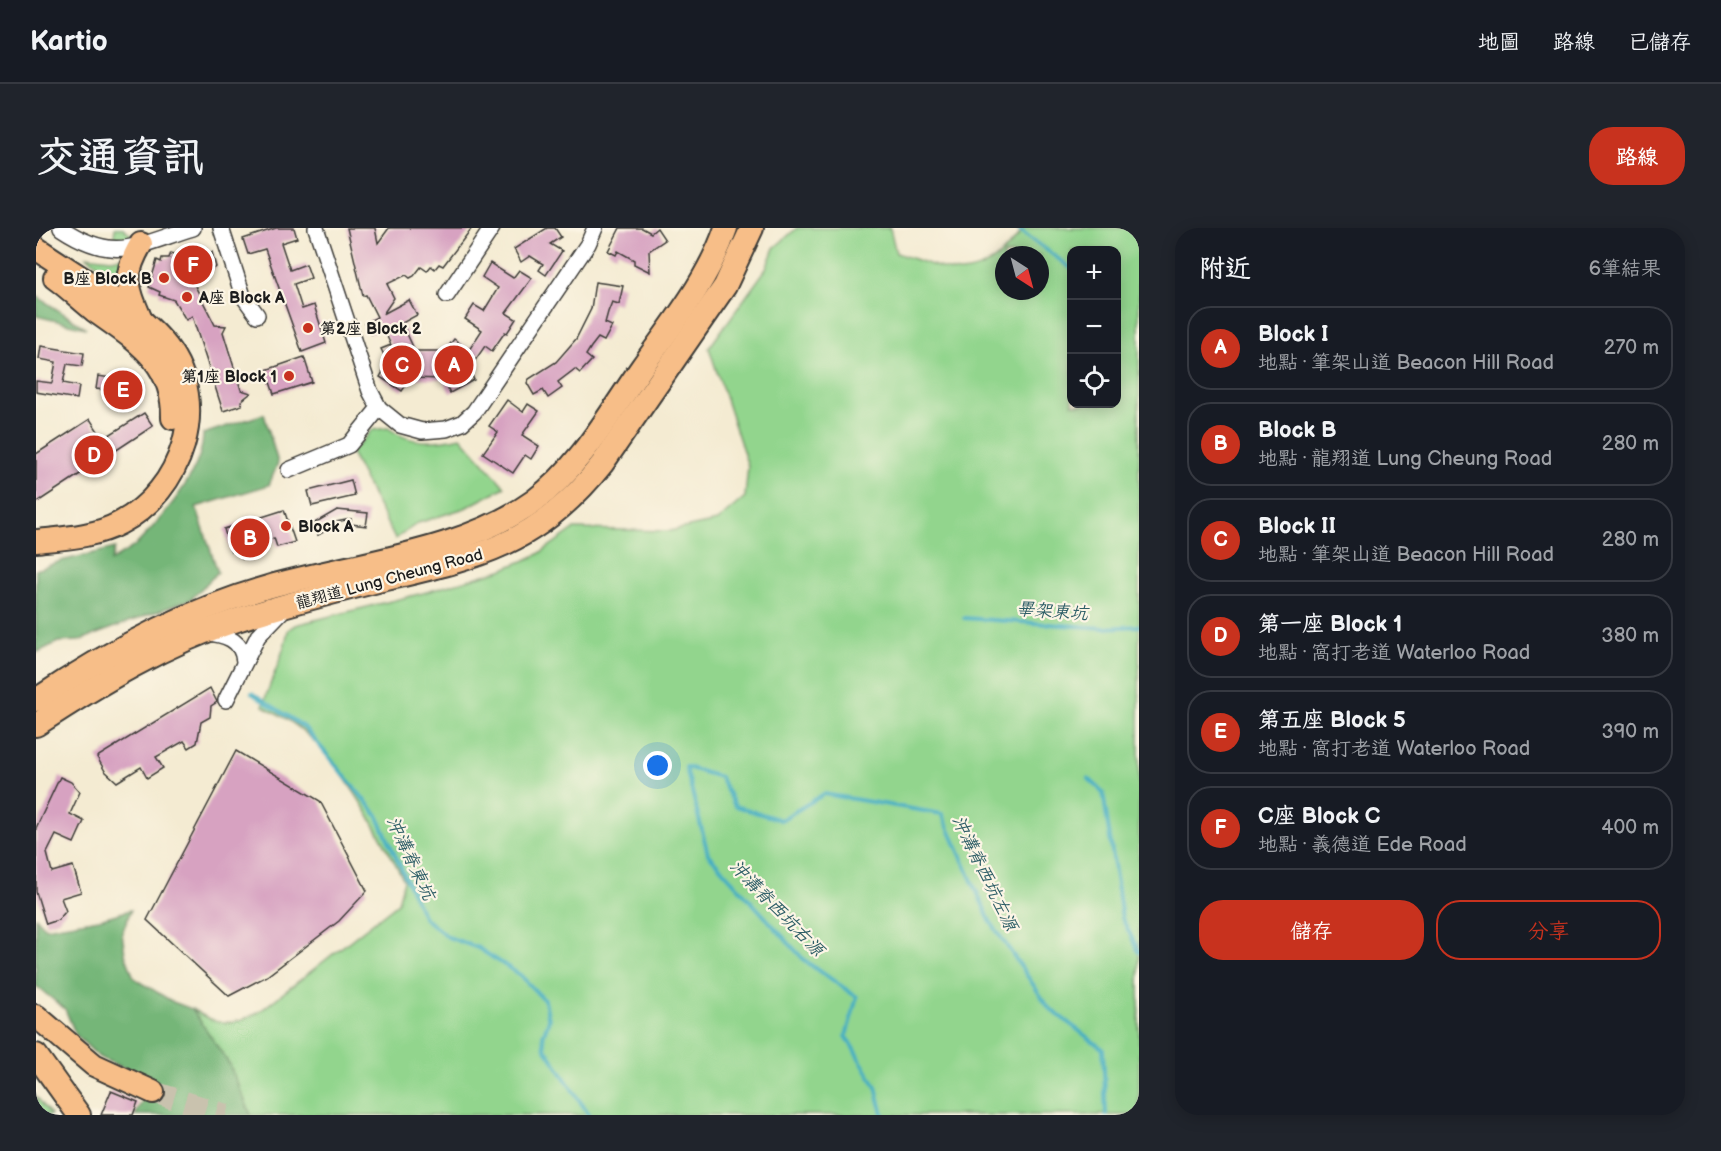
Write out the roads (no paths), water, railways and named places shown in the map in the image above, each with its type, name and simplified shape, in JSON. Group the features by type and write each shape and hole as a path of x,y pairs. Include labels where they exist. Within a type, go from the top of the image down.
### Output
{"highway":[{"name":"龍翔道 Lung Cheung Road","path":"36,700 106,656 213,606 268,587 457,538 493,525 521,509 549,489 587,444 684,308 707,270 726,228"},
{"name":"龍翔道 Lung Cheung Road","path":"36,725 121,671 202,632 296,603 462,562 516,540 561,508 602,464 714,304 734,271 752,228"},
{"path":"36,234 105,283 134,316 167,347 183,378 188,422 178,461 156,495 120,523 87,535 36,541"},
{"path":"134,316 127,278 130,264 141,244"},
{"path":"36,248 134,316"},
{"path":"36,266 135,339 164,373 173,403 171,436 164,457 150,480 123,505 102,516 83,522 36,527"},
{"path":"36,281 65,301 93,309"},
{"path":"36,1016 100,1069 153,1092"},
{"path":"36,1055 80,1115"}],"street":[{"path":"61,228 100,249 116,250 194,228"},
{"path":"221,228 243,296 257,315"},
{"path":"315,228 370,391 379,408 400,424 422,431 446,429 469,418 588,244 595,228"},
{"path":"447,295 492,228"},
{"path":"289,470 349,445 379,408"},
{"path":"226,700 244,661 266,624 296,603"},
{"path":"202,632 230,638 241,650 244,661"}],"waterway":[{"path":"1017,228 1067,265"},
{"name":"畢架東坑","path":"964,618 1104,628 1139,626"},
{"name":"沖溝脊東坑","path":"252,693 304,727 377,815 424,918 448,937 478,948 520,975 545,1001 549,1020 543,1036 545,1048 589,1115"},
{"name":"沖溝脊西坑左源","path":"686,767 720,777 735,806 781,820 824,794 942,814 990,921 1049,1008 1103,1049 1106,1115"},
{"name":"沖溝脊西坑右源","path":"686,768 708,854 805,961 857,997 846,1036 876,1087 883,1115"},
{"path":"1088,778 1103,792 1122,918 1139,952"}],"tunnel":[{"path":"153,1092 226,1115"}],"place":[{"name":"C座 Block C","path":"193,265"},
{"name":"B座 Block B","path":"164,278"},
{"name":"A座 Block A","path":"187,297"},
{"name":"第2座 Block 2","path":"308,328"},
{"name":"Block II","path":"402,365"},
{"name":"Block I","path":"454,365"},
{"name":"第1座 Block 1","path":"289,376"},
{"name":"第五座 Block 5","path":"123,390"},
{"name":"第一座 Block 1","path":"94,455"},
{"name":"Block A","path":"286,526"},
{"name":"Block B","path":"250,538"}]}
